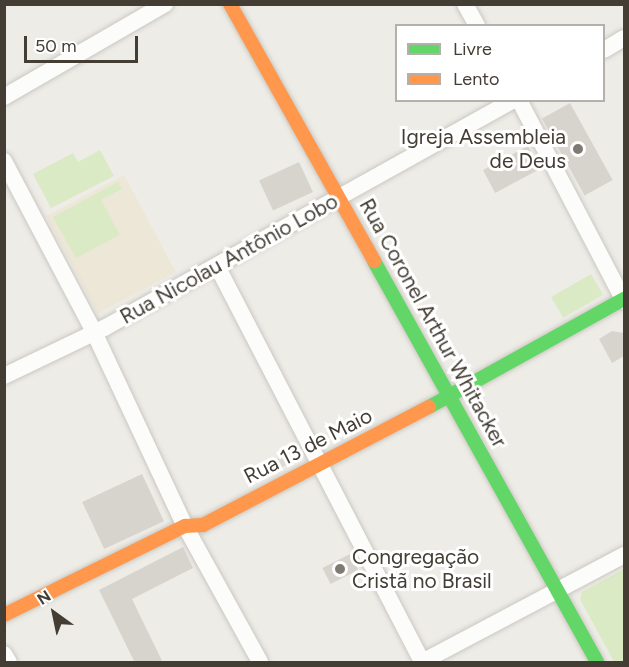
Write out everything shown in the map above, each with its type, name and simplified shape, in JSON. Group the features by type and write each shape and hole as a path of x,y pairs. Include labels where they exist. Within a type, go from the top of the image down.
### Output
{"main road":[{"name":"Rua Coronel Arthur Whitacker","path":"230,4 597,663"},
{"name":"Rua 13 de Maio","path":"4,615 185,526 203,525 449,397 624,299"}],"street":[{"path":"4,97 165,4"},
{"path":"465,4 476,24"},
{"path":"605,49 624,38"},
{"name":"Rua Nicolau Antônio Lobo","path":"4,376 217,267 510,102"},
{"path":"520,102 624,299"},
{"path":"4,161 93,330 185,526 260,663"},
{"path":"217,267 422,662 556,588 624,555"},
{"path":"4,654 9,663"}],"shaded area":[{"path":"124,175 176,272 98,313 46,216"},
{"path":"296,448 301,457 261,479 256,470"}],"green space":[{"path":"100,150 114,176 51,208 33,174 73,153 78,162"},
{"path":"118,182 122,189 101,200 120,235 76,258 53,217"},
{"path":"591,274 603,295 563,318 551,297"},
{"path":"624,569 624,662 614,662 580,599 582,592"}],"building":[{"name":"Igreja Assembleia de Deus","path":"570,103 613,180 585,195 542,119"},
{"path":"528,146 540,169 495,193 483,170"},
{"path":"299,162 313,192 273,211 259,181"},
{"path":"612,331 624,333 624,356 612,363 599,339"},
{"path":"142,474 164,521 104,549 82,502"},
{"path":"183,547 193,568 132,599 163,663 135,663 99,590"},
{"name":"Congregação Cristã no Brasil","path":"350,554 358,570 331,584 322,568"}],"traffic: fast":[{"path":"374,261 597,662"},
{"path":"429,407 624,299"}],"traffic: slow":[{"path":"230,4 374,261"},
{"path":"4,615 185,526 203,525 429,407"}],"place":[{"name":"Igreja Assembleia de Deus","path":"578,149"},
{"name":"Congregação Cristã no Brasil","path":"340,569"}]}
